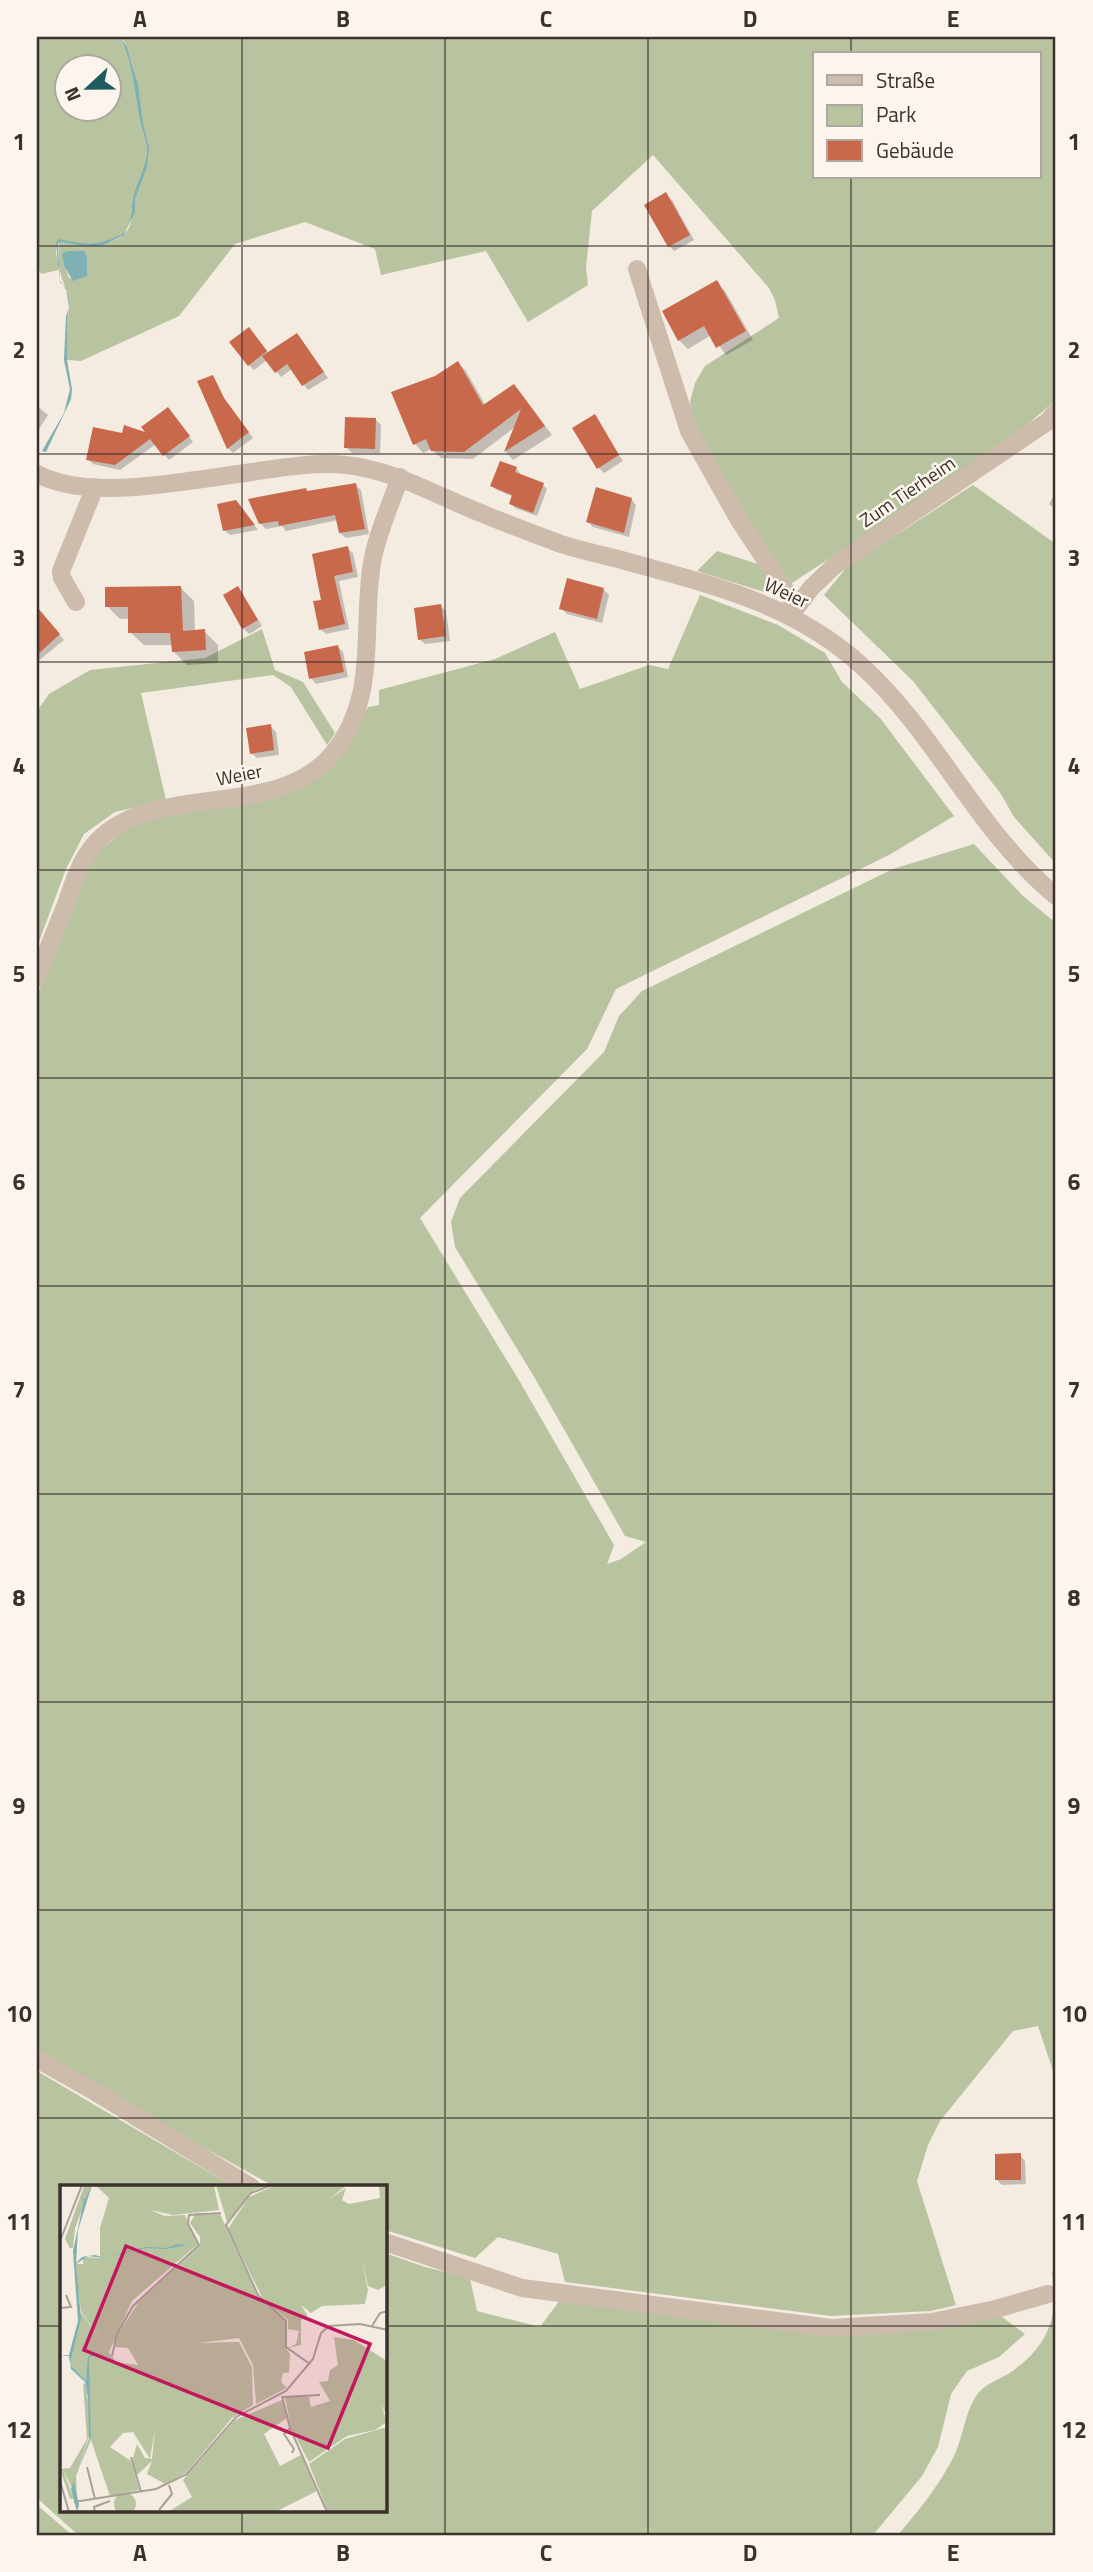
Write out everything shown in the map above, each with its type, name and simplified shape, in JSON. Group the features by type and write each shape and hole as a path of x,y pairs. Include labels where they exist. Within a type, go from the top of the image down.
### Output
{"street":[{"path":"637,269 689,431 793,610"},
{"name":"Zum Tierheim","path":"793,610 834,566 1053,421"},
{"name":"Weier","path":"37,474 76,487 96,487 168,484 318,464 346,465 400,477 564,545 731,590 793,610 863,666 902,707 986,822 1032,876 1056,896"},
{"name":"Weier","path":"37,978 81,864 106,833 122,822 151,811 262,793 310,775 333,754 349,731 362,698 372,561 400,477"},
{"path":"76,603 61,571 96,487"},
{"path":"37,2059 248,2185"},
{"path":"387,2243 522,2288 831,2328 932,2322 996,2309 1048,2294"}],"green space":[{"path":"37,37 120,37 131,69 147,148 145,163 133,197 129,223 124,232 97,243 58,240 56,251 59,263 59,242 84,245 106,243 121,237 130,224 146,163 148,147 133,67 122,37 1056,37 1056,400 1008,441 792,583 740,514 693,422 690,402 695,383 705,366 779,318 775,300 769,288 653,155 592,211 586,267 588,285 528,322 486,251 381,275 375,249 305,222 235,244 179,316 81,361 67,360 69,303 59,266 58,270 41,274 37,266","holes":["87,256 87,276 69,278 63,261"]},
{"path":"973,485 1056,544 1056,864 1014,817 1001,794 913,681 824,595 847,567"},
{"path":"717,551 758,564 774,588 764,592 697,571"},
{"path":"700,595 778,625 825,653 842,682 880,718 954,816 889,855 616,989 587,1049 420,1218 520,1382 614,1545 607,1564 621,1559 646,1542 625,1536 533,1375 455,1247 451,1222 460,1198 604,1052 619,1016 642,991 893,869 974,844 1023,896 1056,923 1056,2080 1038,2026 1013,2031 940,2121 928,2145 917,2181 956,2305 931,2311 831,2316 565,2282 558,2254 498,2237 475,2258 387,2231 387,2185 271,2185 159,2123 37,2049 37,996 86,868 97,853 125,829 156,818 263,801 313,781 337,759 368,707 379,705 379,690 495,659 555,632 580,689 649,665 668,669"},
{"path":"262,629 275,670 303,682 335,733 327,745 291,687 273,675 141,693 166,800 115,812 84,834 66,869 37,947 37,711 49,694 90,670 205,658"},
{"path":"37,2071 231,2185 60,2185 60,2512 387,2512 387,2254 470,2278 477,2311 540,2327 560,2300 831,2335 1001,2316 1025,2334 999,2357 967,2371 951,2394 938,2447 922,2476 873,2535 78,2535 37,2498"},
{"path":"1052,2272 1056,2272 1056,2535 898,2535 948,2467 971,2406 980,2391 1021,2364 1041,2342 1052,2318"},
{"path":"37,2505 72,2535 37,2535"}],"water":[{"path":"120,37 127,47 138,85 149,147 147,167 135,199 135,212 124,235 102,246 58,244 60,281 64,286 60,282 56,243 58,239 96,243 124,232 129,223 133,197 145,163 146,144 131,69"},
{"path":"84,251 87,256 87,276 73,281 64,266 62,253"},
{"path":"69,309 67,360 72,389 71,399 46,452 42,451 64,413 70,389 64,360 66,316"}],"building":[{"path":"666,192 690,235 668,247 644,205"},
{"path":"717,280 746,331 716,348 704,326 678,341 662,311"},
{"path":"249,327 267,351 248,366 229,342"},
{"path":"297,333 324,372 302,386 287,364 275,373 262,356"},
{"path":"458,361 483,405 514,384 545,426 504,452 521,409 464,452 431,451 426,439 413,445 391,392 435,376"},
{"path":"213,375 224,398 249,432 227,449 197,381"},
{"path":"168,407 190,436 163,456 150,439 115,465 86,460 93,427 122,433 124,425 145,432 141,427"},
{"path":"595,414 619,455 597,469 572,428"},
{"path":"345,417 376,418 375,449 344,448"},
{"path":"500,461 517,467 515,472 544,483 533,513 509,504 512,495 490,486"},
{"path":"356,483 365,529 339,533 335,515 279,526 278,521 259,524 248,499 306,488 307,491"},
{"path":"596,487 632,498 624,533 586,522"},
{"path":"236,500 255,525 223,531 217,504"},
{"path":"348,546 353,572 334,576 345,624 319,630 313,601 321,600 312,554"},
{"path":"567,578 604,588 597,619 559,609"},
{"path":"181,586 183,631 205,629 206,650 172,652 170,633 128,633 128,607 105,607 105,587"},
{"path":"238,586 258,620 242,629 223,595"},
{"path":"441,604 446,636 418,640 414,608"},
{"path":"37,607 60,634 37,655"},
{"path":"338,645 344,672 309,679 304,652"},
{"path":"271,724 274,750 250,754 246,728"},
{"path":"1021,2153 1021,2180 995,2180 995,2154"}]}
